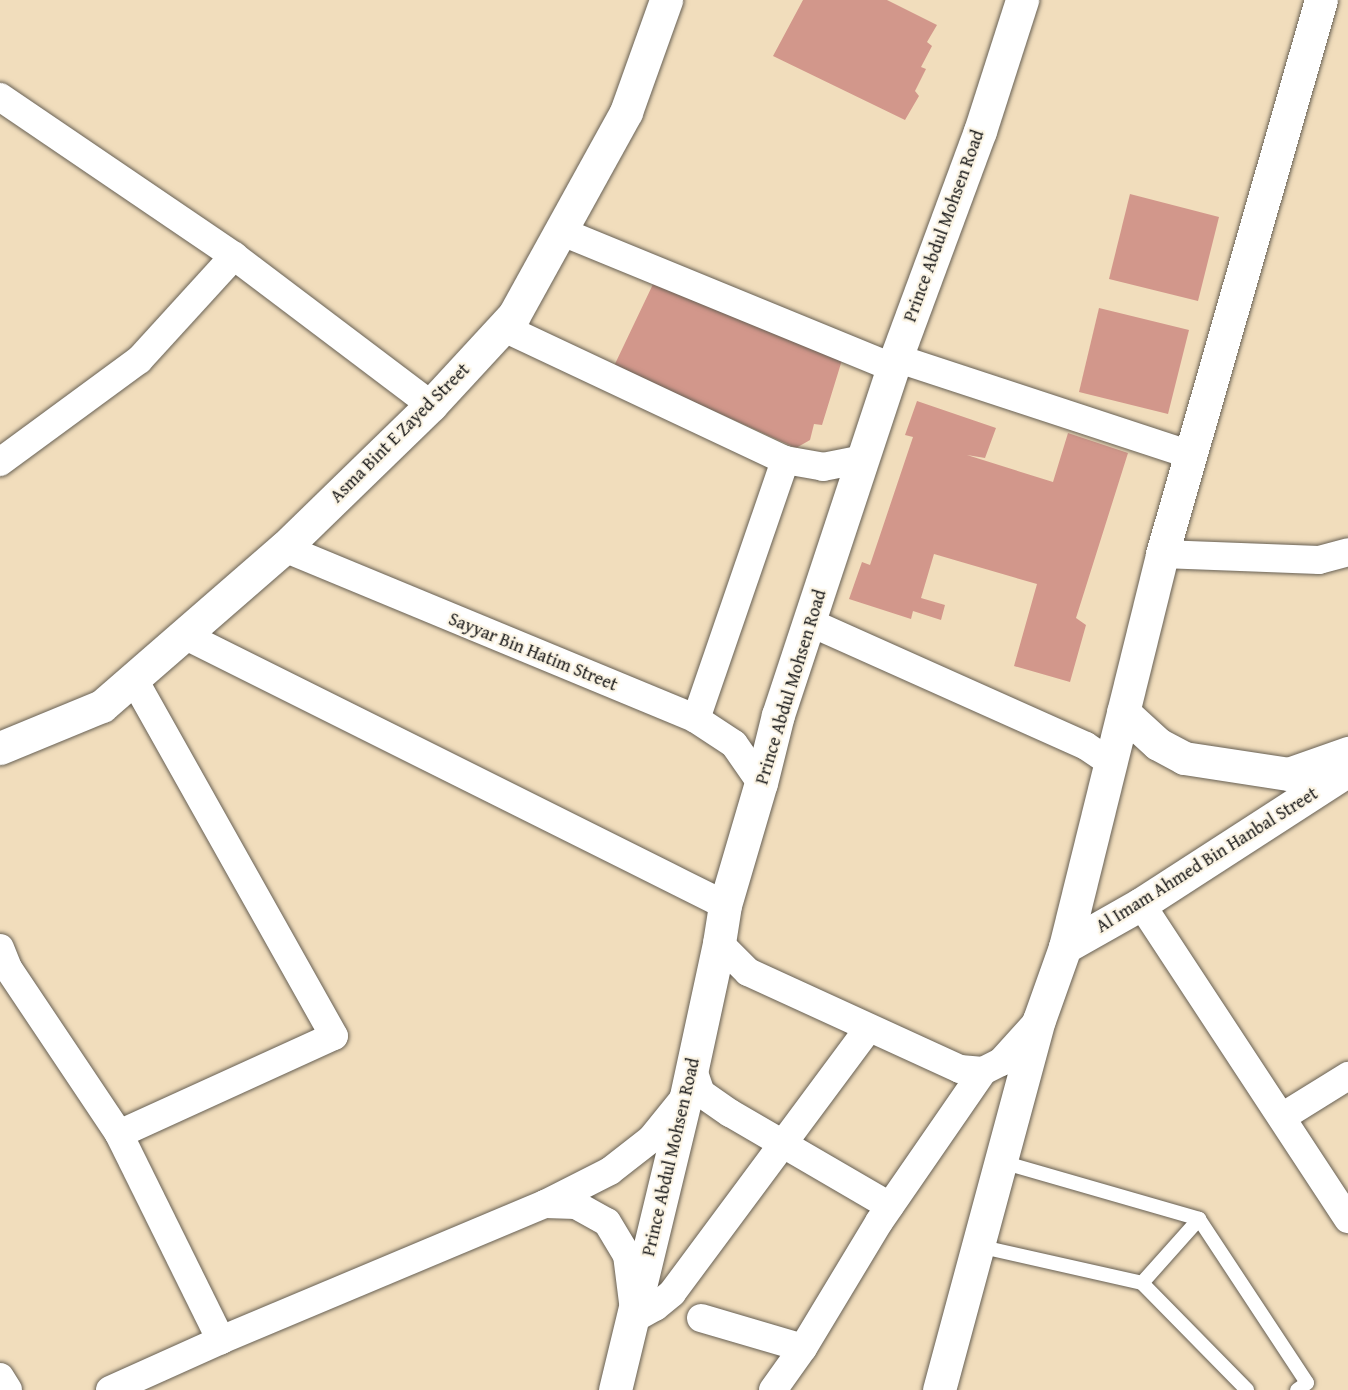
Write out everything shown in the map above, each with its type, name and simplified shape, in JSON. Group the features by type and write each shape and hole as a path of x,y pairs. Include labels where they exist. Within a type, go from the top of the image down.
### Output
{"main road":[{"name":"Asma Bint E Zayed Street","path":"0,748 102,706 284,548 431,405 514,315 626,112 666,0"},
{"name":"Prince Abdul Mohsen Road","path":"615,1390 635,1318 689,1082 725,905 761,783 778,715 894,362 980,131 1022,0"},
{"path":"940,1390 1039,1020 1065,947 1162,554 1321,0"},
{"path":"1123,712 1158,744 1184,758 1287,774 1348,753"},
{"name":"Al Imam Ahmed Bin Hanbal Street","path":"1065,947 1141,904 1348,770"}],"street":[{"path":"0,97 234,256 431,405"},
{"path":"560,231 894,362 1191,455"},
{"path":"0,462 139,360 234,256"},
{"path":"502,327 785,460 823,467 863,459"},
{"path":"696,719 785,460"},
{"name":"Sayyar Bin Hatim Street","path":"284,548 696,719 734,744 761,783"},
{"path":"1162,554 1319,560 1348,552"},
{"path":"809,622 1086,746 1110,762"},
{"path":"184,635 725,905"},
{"path":"119,1134 334,1036 134,679"},
{"path":"1141,904 1346,1211"},
{"path":"719,943 748,972 868,1029 960,1069 983,1071"},
{"path":"3,962 119,1134 221,1340"},
{"path":"773,1390 803,1348 890,1206 983,1071 1001,1062 1039,1020"},
{"path":"545,1204 576,1206 607,1222 627,1255 635,1318 655,1307 672,1293 868,1029"},
{"path":"1282,1117 1348,1076"},
{"path":"110,1390 221,1340 545,1204 610,1171 651,1140 689,1082 730,1113 890,1206"},
{"path":"701,1318 803,1348"},
{"path":"0,1377 8,1390"}],"lane":[{"path":"1002,1162 1199,1219 1307,1383 1297,1390"},
{"path":"1142,1283 1199,1219"},
{"path":"978,1246 1142,1283 1247,1390"}],"building":[{"path":"803,0 887,0 937,25 927,42 932,46 921,67 926,69 915,91 919,96 905,120 773,56"},
{"path":"1130,194 1219,217 1198,301 1109,279"},
{"path":"655,280 842,360 822,425 814,424 810,440 796,448 614,366"},
{"path":"1099,308 1189,330 1168,414 1079,392"},
{"path":"917,401 996,428 985,458 967,455 1053,482 1068,433 1128,453 1076,618 1086,625 1070,682 1014,666 1037,584 934,554 921,598 945,605 941,620 913,611 911,619 849,599 862,562 870,565 913,437 905,435"}]}
